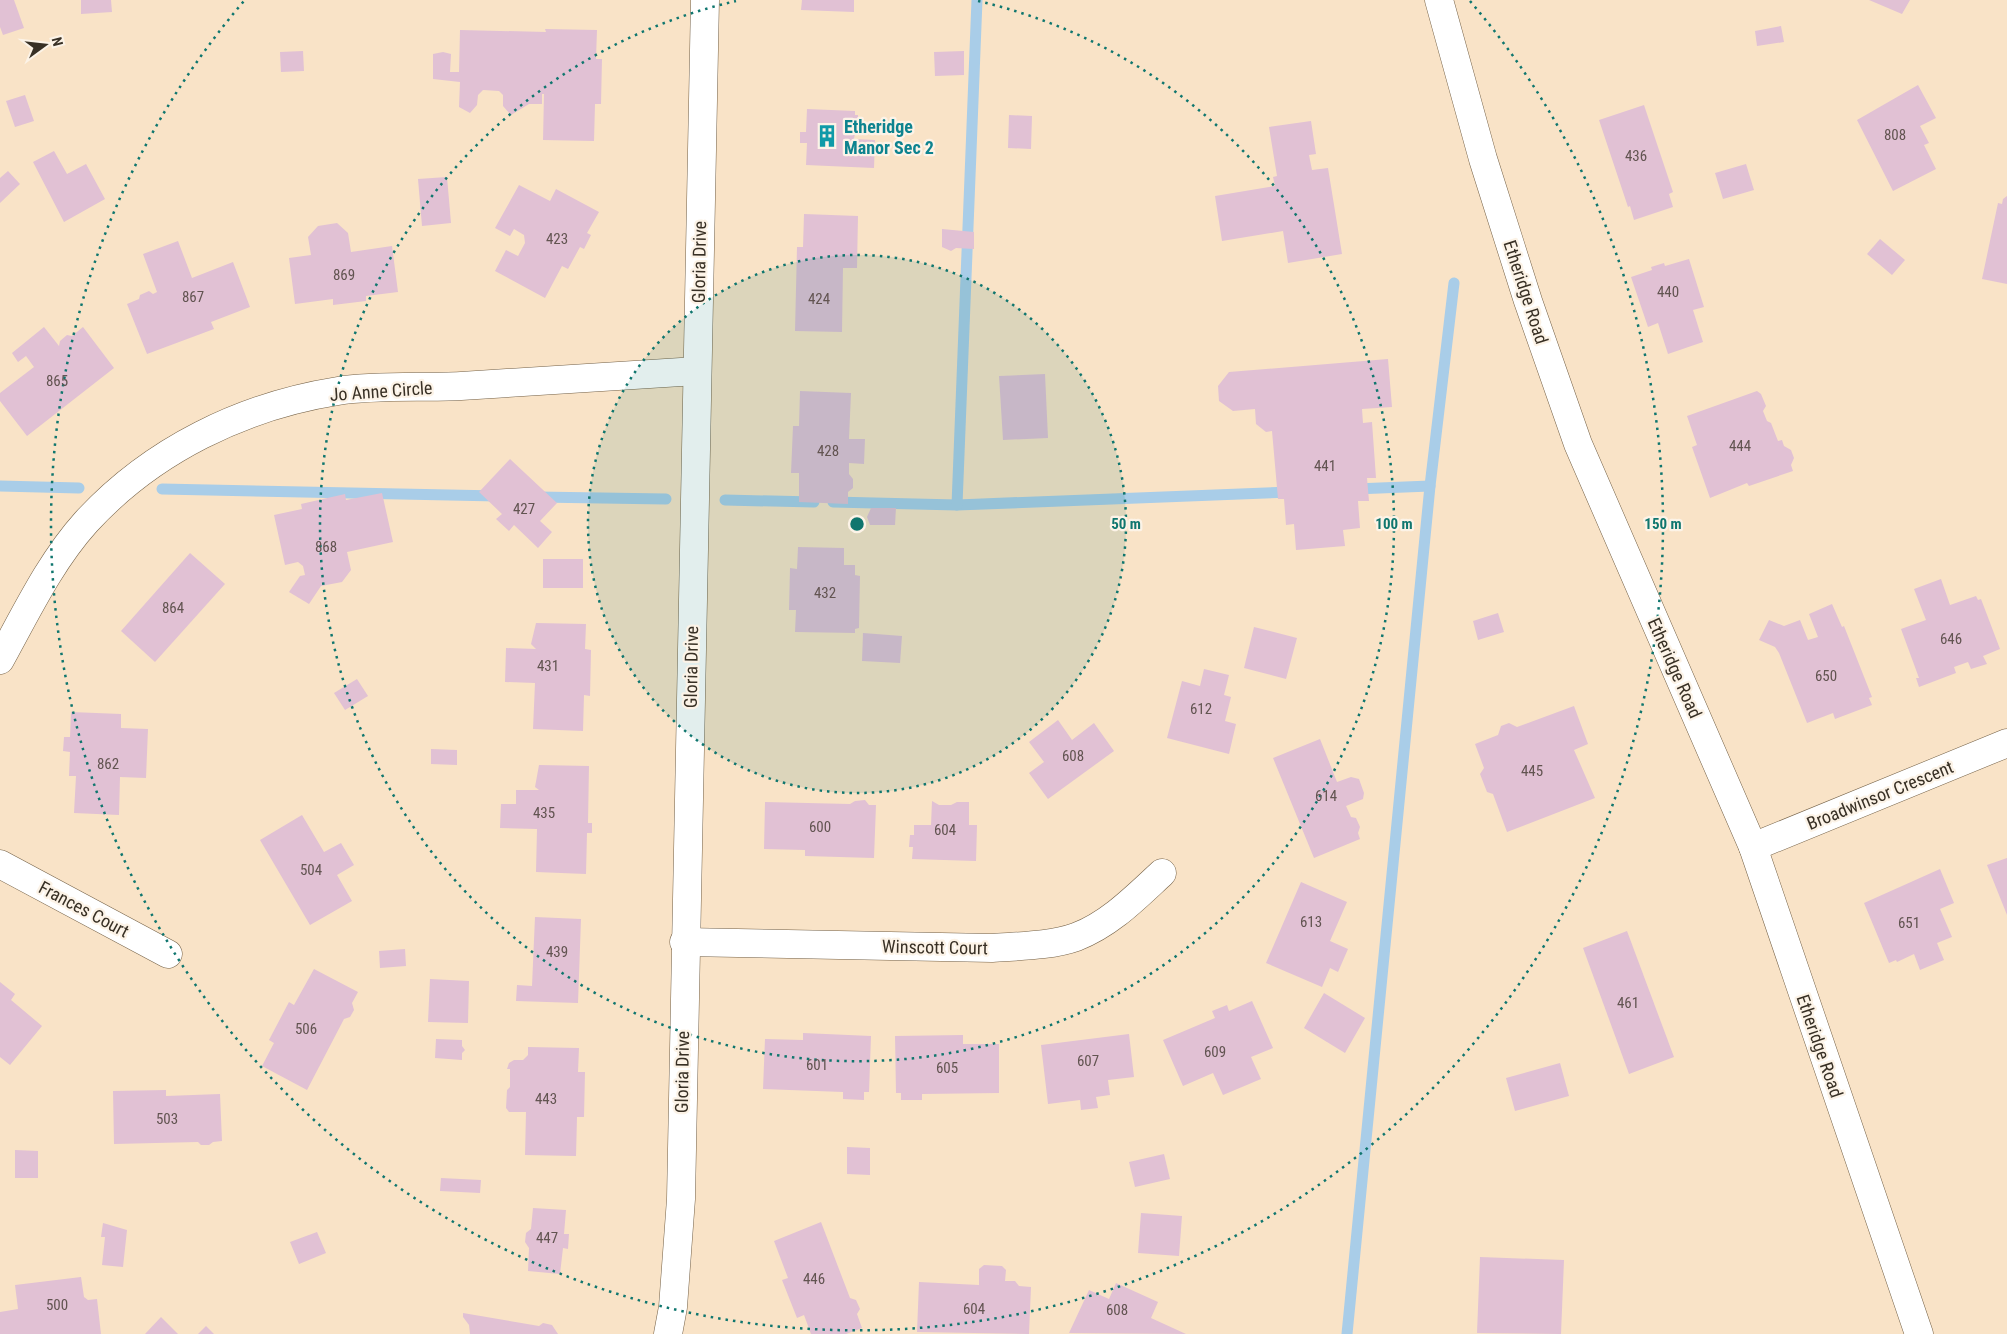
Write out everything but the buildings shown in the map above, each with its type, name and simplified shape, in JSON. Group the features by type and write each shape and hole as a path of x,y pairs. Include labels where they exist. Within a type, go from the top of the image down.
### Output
{"street":[{"name":"Gloria Drive","path":"668,1334 673,1307 680,1200 704,0"},
{"name":"Etheridge Road","path":"1439,0 1483,159 1522,282 1578,444 1753,846 1919,1334"},
{"name":"Jo Anne Circle","path":"0,660 47,574 85,523 117,491 178,446 224,423 271,405 340,390 446,387 697,371"},
{"name":"Broadwinsor Crescent","path":"1753,846 2007,743"},
{"name":"Frances Court","path":"0,864 168,954"},
{"name":"Winscott Court","path":"684,942 992,948 1024,946 1074,937 1093,929 1127,906 1162,874"}],"waterway":[{"path":"957,505 977,0"},
{"path":"1347,1334 1430,486 1454,283"},
{"path":"0,486 79,488"},
{"path":"1355,489 1430,486"},
{"path":"162,489 498,496"},
{"path":"833,502 957,505 1291,492"},
{"path":"537,497 666,499"},
{"path":"725,500 814,502"}],"place":[{"name":"Etheridge Manor Sec 2","path":"827,136"}]}
